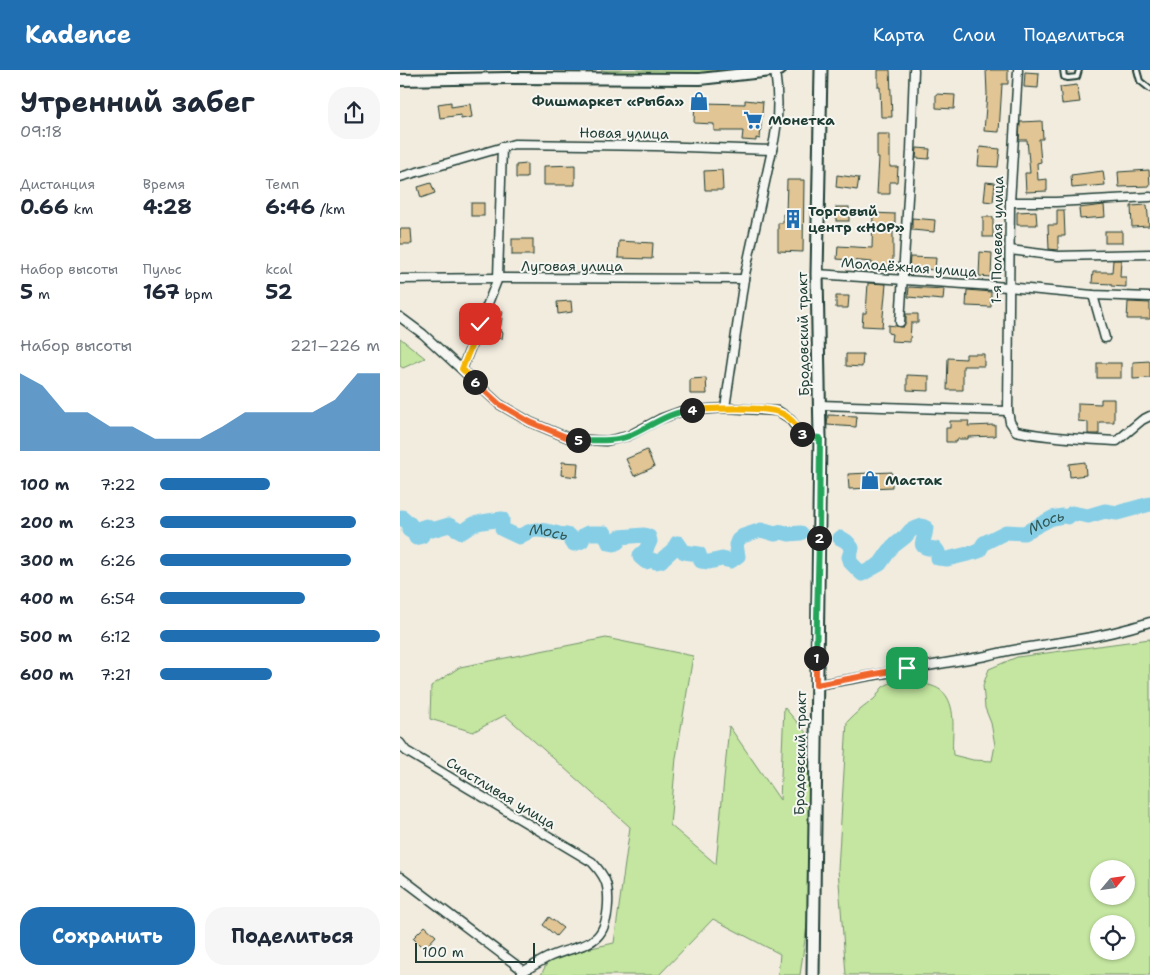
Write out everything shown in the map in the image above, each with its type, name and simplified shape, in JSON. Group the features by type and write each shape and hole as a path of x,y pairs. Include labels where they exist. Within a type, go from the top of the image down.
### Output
{"main road":[{"name":"Бродовский тракт","path":"813,975 820,438 816,274 821,70"}],"street":[{"path":"400,80 700,79 777,70 779,110 776,132 744,279 725,408"},
{"path":"900,322 914,70"},
{"name":"1-я Полевая улица","path":"1008,411 1010,202 1018,70"},
{"name":"Новая улица","path":"400,177 514,144 647,145 772,150"},
{"path":"462,369 498,278 502,147"},
{"path":"1010,202 1056,202 1150,197"},
{"path":"1010,250 1058,256 1150,254"},
{"name":"Молодёжная улица","path":"816,274 1008,286 1093,295 1150,296"},
{"name":"Луговая улица","path":"400,280 498,278 744,279"},
{"path":"1093,295 1106,338"},
{"path":"400,317 423,334 499,404 530,422 571,439 606,441 628,436 660,419 682,411 725,408 778,411 789,418 803,436 820,438"},
{"path":"820,405 1008,411 1010,422 1016,431 1059,438 1117,441 1142,420 1150,416"},
{"path":"816,685 1013,649 1074,640 1129,629 1150,622"},
{"name":"Счастливая улица","path":"400,743 406,751 592,862 604,876 609,896 608,917 599,936 588,944 551,956 522,973"},
{"path":"400,877 522,973"}],"lane":[{"path":"1063,70 1064,77 1068,78 1077,77 1079,70"},
{"path":"1137,70 1140,81 1150,89"}],"green space":[{"path":"601,70 739,70 709,73 612,73"},
{"path":"400,338 425,358 403,368 400,366"},
{"path":"606,638 693,656 676,758 670,825 716,864 729,726 780,800 784,707 809,736 809,911 800,975 778,975 780,954 713,919 659,975 541,975 550,957 614,943 630,827 505,715 473,732 430,719 431,686 460,667"},
{"path":"1150,639 1150,975 846,975 838,869 847,722 888,684 904,681 928,685 938,688 943,692 950,704 953,718 953,755 973,760 992,761 995,745 991,723 985,708 983,685 989,669 1017,657"}],"building":[{"path":"878,70 890,70 892,117 881,117"},
{"path":"986,70 1008,70 1008,84 1002,84 999,132 984,131 987,94"},
{"path":"1025,72 1039,73 1038,88 1024,87"},
{"path":"1077,85 1080,102 1062,104 1060,87"},
{"path":"936,94 955,95 954,109 936,108"},
{"path":"695,98 703,98 703,103 745,104 745,100 763,102 760,139 756,138 756,141 742,140 743,131 714,131 714,124 694,123"},
{"path":"451,102 451,107 470,104 472,117 461,119 461,115 440,118 438,104"},
{"path":"1042,121 1043,139 1039,139 1041,162 1037,163 1038,180 1047,179 1047,191 1026,192 1025,173 1030,173 1027,140 1019,140 1020,122"},
{"path":"877,134 890,134 890,167 898,167 897,182 890,182 890,194 877,194 879,158 877,158"},
{"path":"980,147 1000,149 998,167 978,166"},
{"path":"917,148 930,149 929,159 916,158"},
{"path":"527,164 527,178 516,178 516,165"},
{"path":"575,165 575,185 544,185 544,166"},
{"path":"722,170 723,190 705,190 704,171"},
{"path":"1149,170 1150,186 1119,187 1118,172"},
{"path":"1103,171 1105,185 1072,188 1071,175"},
{"path":"837,175 859,178 857,190 836,187"},
{"name":"Торговый центр «НОР»","path":"787,180 804,180 803,252 778,251 778,223 783,223 783,214 786,214"},
{"path":"986,182 995,183 993,202 984,201"},
{"path":"431,183 435,193 421,198 418,187"},
{"path":"471,203 484,203 484,216 471,216"},
{"path":"1104,205 1105,217 1080,219 1079,208"},
{"path":"1147,205 1149,226 1132,227 1131,206"},
{"path":"836,207 849,207 849,221 836,221"},
{"path":"1057,210 1064,210 1065,236 1058,236 1058,250 1049,249 1048,225 1057,225"},
{"path":"1036,211 1037,225 1017,225 1017,212"},
{"path":"873,213 895,214 895,226 893,226 893,266 872,266 872,262 837,259 838,246 872,248"},
{"path":"983,217 993,217 993,237 983,237"},
{"path":"912,218 935,220 934,232 912,230"},
{"path":"400,229 411,229 412,244 400,244"},
{"path":"1105,231 1122,231 1122,243 1105,243"},
{"path":"512,239 533,239 533,255 512,255"},
{"path":"619,241 653,243 652,259 618,258"},
{"path":"980,252 992,253 991,277 979,276"},
{"path":"910,257 936,258 935,270 909,268"},
{"path":"1113,260 1121,260 1120,277 1126,277 1126,287 1092,283 1093,272 1112,272"},
{"path":"868,283 886,284 882,327 862,326 863,313 866,313"},
{"path":"909,287 944,289 943,300 908,297"},
{"path":"967,290 991,292 991,307 966,306"},
{"path":"836,296 849,296 848,308 836,308"},
{"path":"571,301 572,312 558,314 557,302"},
{"path":"1128,302 1150,303 1150,319 1127,319"},
{"path":"492,309 503,311 500,332 503,332 502,339 487,336"},
{"path":"906,314 918,314 918,323 911,323 910,342 891,341 892,334 888,333 888,325 903,327 906,323"},
{"path":"846,354 863,354 862,367 846,366"},
{"path":"966,354 984,354 984,366 963,366 963,390 947,390 948,358 966,359"},
{"path":"1150,361 1150,378 1133,379 1133,362"},
{"path":"1097,363 1121,363 1121,378 1097,378"},
{"path":"907,375 929,376 929,391 907,390"},
{"path":"706,378 707,394 690,394 690,379"},
{"path":"1101,399 1114,399 1114,422 1099,422 1099,434 1088,434 1088,422 1078,421 1078,403 1101,404"},
{"path":"828,415 857,416 856,427 827,425"},
{"path":"950,421 969,421 968,426 995,425 995,436 968,437 968,439 957,439 957,442 946,442 946,428 950,428"},
{"path":"647,450 654,467 634,476 626,459"},
{"path":"562,462 578,463 577,477 561,475"},
{"path":"1085,462 1086,475 1070,477 1069,464"},
{"name":"Мастак","path":"892,472 892,487 849,489 848,474"},
{"path":"549,917 563,928 556,936 543,925"},
{"path":"425,926 436,936 424,949 413,938"}],"waterway":[{"name":"Мось","path":"840,538 846,541 852,548 849,557 851,563 862,574 880,564 892,547 911,530 922,526 926,528 923,546 936,549 938,558 947,559 979,551 984,543 1006,532 1024,533 1052,518 1068,517 1072,513 1088,516 1105,511 1117,513 1150,504"},
{"name":"Мось","path":"400,519 402,517 410,524 409,530 414,533 416,538 422,536 420,528 426,526 432,530 449,525 462,532 474,524 502,519 502,529 519,537 530,531 543,530 568,535 574,544 582,541 584,535 588,533 605,533 609,543 614,544 618,542 620,537 644,535 649,537 650,541 640,557 646,562 652,560 656,562 661,561 677,543 684,552 699,554 701,561 709,562 722,559 731,561 738,556 736,545 743,536 761,530 775,534 782,532 789,534 801,533"}],"place":[{"name":"Фишмаркет «Рыба»","path":"699,101"},
{"name":"Монетка","path":"753,120"},
{"name":"Торговый центр «НОР»","path":"793,219"},
{"name":"Мастак","path":"870,480"}],"route":[{"path":"480,324 462,369 499,404 530,422 571,439 606,441 628,436 660,419 682,411 725,408 778,411 794,423 803,436 820,438 816,685 907,668"}]}
